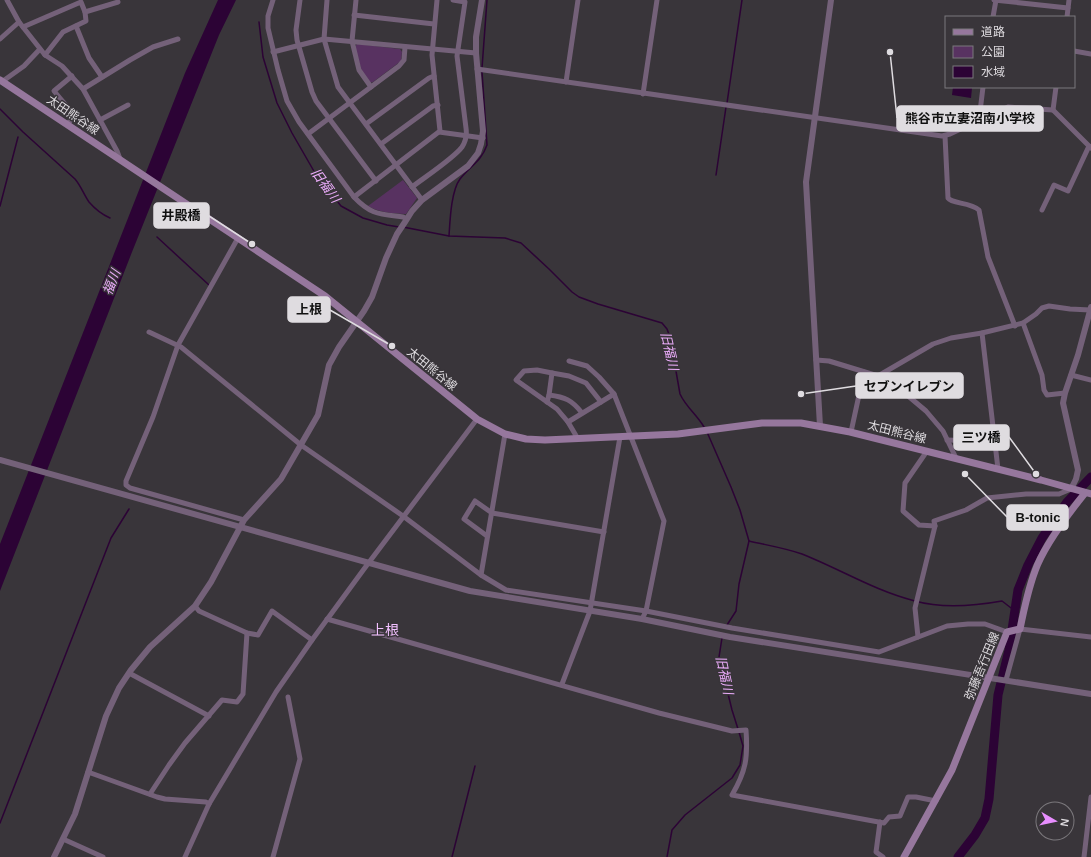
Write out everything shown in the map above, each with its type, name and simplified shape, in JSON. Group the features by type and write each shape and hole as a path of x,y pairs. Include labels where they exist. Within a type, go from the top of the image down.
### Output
{"main road":[{"name":"太田熊谷線","path":"1,81 325,296 477,419 505,434 526,439 578,439 678,434 762,423 801,423 851,432 956,458 1086,493"},
{"path":"1020,628 1035,570 1050,542 1086,493"},
{"name":"弥藤吾行田線","path":"904,857 952,770 1007,632 1020,628"}],"street":[{"path":"7,0 19,22 45,55 62,66 83,89 120,159"},
{"path":"273,0 268,22 273,52 287,100 292,111 354,197 363,206 371,211 406,220"},
{"path":"300,0 296,30 312,92 316,101 376,181"},
{"path":"328,0 324,39 336,83 422,200"},
{"path":"356,0 352,41 360,74 371,87"},
{"path":"354,197 397,166 439,132 440,128 432,50 437,0"},
{"path":"412,187 456,154 463,145 466,136 458,52 465,2 453,0"},
{"path":"54,857 75,814 106,716 119,688 129,673 150,648 195,606 211,582 244,520 281,479 318,415 329,365 372,297 386,258 397,234 406,220 422,200 468,166 478,153 483,138 482,110 477,69 476,37 482,0"},
{"path":"566,82 578,0"},
{"path":"644,94 657,0"},
{"path":"820,426 806,182 832,0"},
{"path":"993,16 995,0 1068,8"},
{"path":"1066,16 1069,0"},
{"path":"23,27 81,2 85,12 86,21 63,32 45,55"},
{"path":"85,12 118,2"},
{"path":"354,15 434,24"},
{"path":"0,39 19,22"},
{"path":"76,26 89,58 102,77"},
{"path":"83,89 153,47 178,39"},
{"path":"273,52 324,39 476,53"},
{"path":"308,134 403,62 405,47"},
{"path":"1,81 24,66 40,49"},
{"path":"1075,51 1091,54"},
{"path":"477,69 945,136 1008,106 1053,110 1090,147 1068,191 1054,185 1042,210"},
{"path":"67,124 75,116 54,91 72,76"},
{"path":"366,124 429,78 434,76"},
{"path":"979,120 984,88"},
{"path":"1053,110 1056,88"},
{"path":"100,120 128,105"},
{"path":"381,144 433,106 438,105"},
{"path":"439,132 483,138"},
{"path":"945,136 948,198 952,201 967,204 979,210 988,258 1015,326"},
{"path":"238,238 178,345 153,417 126,480 126,485 130,488 244,520"},
{"path":"878,376 933,344 951,338 1015,326 1023,323 1042,308 1049,306 1070,309 1090,308 1063,403 1078,470 1072,489 1059,494 1026,494 987,498 966,510 934,521 935,526 916,608 918,637"},
{"path":"1023,323 1042,375 1044,390 1047,395 1065,393"},
{"path":"149,332 178,345 301,445 403,516 480,575 506,590 646,611 732,628 879,652 947,626 985,624 1007,632"},
{"path":"982,333 998,469"},
{"path":"816,360 829,361 878,376 901,390 926,411 943,431 956,458"},
{"path":"569,361 587,366 614,394 664,521 646,611 642,619"},
{"path":"578,439 568,422 557,409 516,380 524,371 537,370 569,376 586,383 601,402"},
{"path":"851,432 864,372"},
{"path":"546,402 549,395 552,373"},
{"path":"1071,375 1091,380"},
{"path":"568,422 614,394"},
{"path":"549,395 564,397 576,406 582,413"},
{"path":"185,857 209,804 276,692 368,563 477,419"},
{"path":"480,575 505,434"},
{"path":"562,684 590,611 620,437"},
{"path":"947,440 977,441 995,439"},
{"path":"927,451 905,483 903,511 919,525 935,526"},
{"path":"0,460 470,591 642,619 730,637 1091,694"},
{"path":"488,536 464,519 475,501 492,513 604,532"},
{"path":"195,606 199,611 246,633 258,635 272,611 312,640"},
{"path":"327,619 445,653 562,684 659,713 732,731 746,730 746,761 741,778 732,795 884,823 889,816 900,816 908,796 936,801"},
{"path":"1006,680 1020,628 1091,637"},
{"path":"150,794 185,743 222,700 238,702 243,694 246,633"},
{"path":"129,673 209,716"},
{"path":"274,857 300,759 288,697"},
{"path":"88,772 166,800 206,802 209,804"},
{"path":"1084,857 1091,797"},
{"path":"880,822 876,852 883,857"},
{"path":"64,839 103,857"},
{"path":"1085,850 1091,853"}],"green space":[{"path":"357,44 400,49 402,52 401,61 373,82 369,83 362,72 355,47"},
{"path":"403,180 417,198 406,214 391,213 368,206"}],"water":[{"name":"福川","path":"218,0 236,0 219,35 132,252 0,591 0,544 185,73"},
{"path":"953,88 972,88 971,98 952,95"}],"waterway":[{"path":"482,68 487,0"},
{"path":"727,103 742,0"},
{"name":"旧福川","path":"259,22 263,57 277,103 315,173 341,206 363,218 399,227"},
{"path":"449,236 452,206 457,184 482,156 487,145 482,72"},
{"path":"716,175 726,107"},
{"path":"0,109 75,179 89,202 94,207 110,218"},
{"path":"0,206 18,137"},
{"name":"旧福川","path":"403,227 449,236 505,238 521,243 579,297 662,323 667,329 670,337 680,394 685,403 704,427"},
{"path":"157,237 209,285"},
{"name":"旧福川","path":"707,432 740,510 749,541 739,584 736,611 727,625"},
{"path":"958,857 975,835 985,818 989,799 998,695 1009,650 1018,590 1028,565 1042,538 1067,502 1091,477"},
{"path":"0,823 111,538 129,509"},
{"path":"749,541 802,554 886,592 926,604 958,606 1002,601 1015,611"},
{"name":"旧福川","path":"722,638 719,657 738,729"},
{"name":"旧福川","path":"667,857 672,830 685,815 732,778 740,765 743,746 739,732"},
{"path":"452,857 475,766"}],"place":[{"name":"熊谷市立妻沼南小学校","path":"890,52"},
{"name":"井殿橋","path":"252,244"},
{"name":"上根","path":"392,346"},
{"name":"セブンイレブン","path":"801,394"},
{"name":"B-tonic","path":"965,474"},
{"name":"三ツ橋","path":"1036,474"}],"district":[{"name":"上根","path":"385,630"}]}
